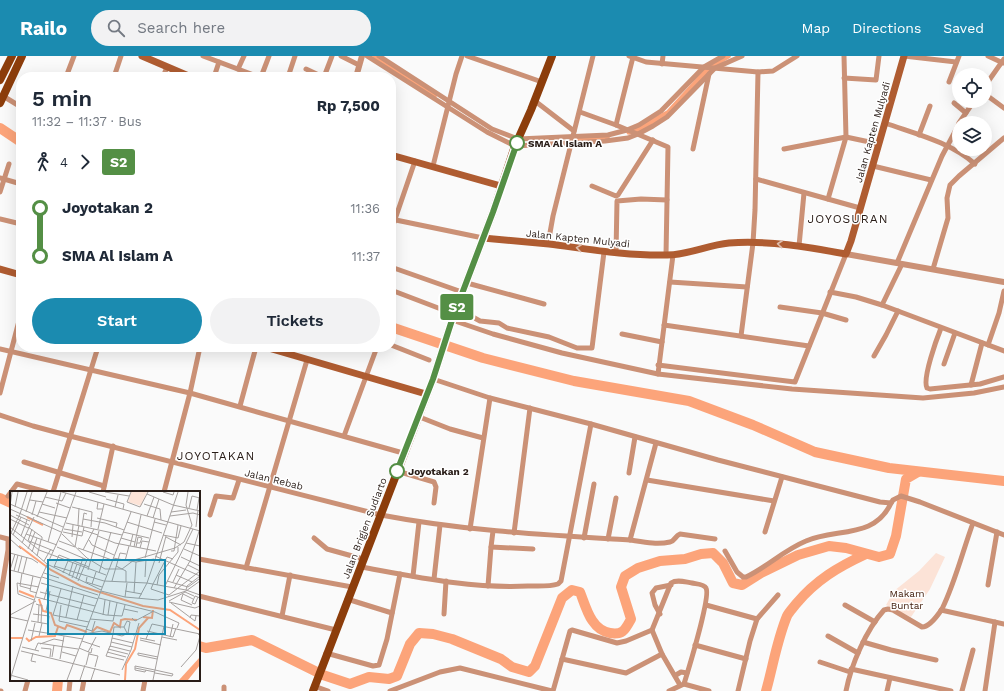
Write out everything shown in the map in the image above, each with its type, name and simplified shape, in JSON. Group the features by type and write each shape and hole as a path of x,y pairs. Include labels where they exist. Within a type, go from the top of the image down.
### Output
{"main road":[{"path":"0,80 12,56"},
{"path":"2,100 22,56"},
{"path":"142,56 180,72"},
{"name":"Jalan Brigjen Sudiarto","path":"315,685 326,653 381,515 417,416 433,379 439,357 462,292 517,142 552,56"},
{"name":"Jalan Kapten Mulyadi","path":"483,238 548,244 604,252 666,256 728,244 753,243 799,246 846,254 904,56"},
{"path":"396,156 501,186"},
{"path":"0,269 16,274"},
{"path":"290,352 308,360 426,394"}],"street":[{"path":"68,72 74,56"},
{"path":"116,72 121,56"},
{"path":"203,56 244,72"},
{"path":"238,69 244,56"},
{"path":"262,72 269,56"},
{"path":"290,72 296,56"},
{"path":"326,72 332,56"},
{"path":"341,56 359,65"},
{"path":"357,72 362,56"},
{"path":"367,56 394,72"},
{"path":"379,56 486,132 517,142 608,135 628,130 661,111 705,67 723,56"},
{"path":"433,166 462,56"},
{"path":"467,56 542,82"},
{"path":"548,244 553,216 593,56"},
{"path":"662,64 663,56"},
{"path":"396,73 449,105 517,142 573,138 617,140 636,134 667,117 714,68 742,56"},
{"path":"616,125 631,57 646,62 662,64 758,72 773,71 798,56"},
{"path":"828,199 846,137 844,56"},
{"path":"844,78 876,80 878,56"},
{"path":"904,56 956,62"},
{"path":"949,82 959,56"},
{"path":"988,56 1003,62 992,77"},
{"path":"216,72 219,62"},
{"path":"165,72 167,66"},
{"path":"306,69 313,72"},
{"path":"741,336 753,243 758,72"},
{"path":"693,149 709,74"},
{"path":"992,99 1004,108"},
{"path":"2,100 16,105"},
{"path":"535,100 573,138"},
{"path":"919,135 930,106"},
{"path":"960,108 966,113"},
{"path":"964,116 969,108"},
{"path":"580,112 653,140 668,148 666,256"},
{"path":"885,123 947,146 975,164"},
{"path":"882,305 932,180 952,136"},
{"path":"784,149 846,137 879,144"},
{"path":"933,269 948,218 947,198 950,185 1004,138"},
{"path":"592,186 616,196 618,195 653,140"},
{"path":"396,211 415,161"},
{"path":"0,192 2,179 9,164"},
{"path":"873,166 932,180"},
{"path":"2,179 16,183"},
{"path":"756,179 860,208"},
{"path":"799,246 804,192"},
{"path":"616,253 617,201 641,199 667,200"},
{"path":"0,218 16,223"},
{"path":"396,220 483,238"},
{"path":"454,315 469,315 480,322 499,324 507,328 549,337 577,348 592,348 604,252"},
{"path":"658,365 794,382 846,254 1004,280"},
{"path":"658,374 673,255"},
{"path":"396,269 462,292"},
{"path":"670,282 747,287"},
{"path":"466,283 544,304"},
{"path":"971,385 985,344 998,313 1004,291"},
{"path":"396,292 454,315 493,334 562,353 658,374 792,389 923,398 974,393 1004,387"},
{"path":"830,292 856,297 882,305 1004,351"},
{"path":"780,308 822,312 846,320"},
{"path":"874,356 898,311"},
{"path":"664,325 809,346"},
{"path":"941,328 931,357 926,385 930,389 980,384 1004,377"},
{"path":"944,364 955,333"},
{"path":"0,393 16,334"},
{"path":"622,334 662,342"},
{"path":"396,347 429,360"},
{"path":"0,349 190,393 403,453"},
{"path":"53,491 96,352"},
{"path":"164,491 190,393 199,352"},
{"path":"240,406 255,352"},
{"path":"344,436 375,352"},
{"path":"246,568 308,360"},
{"path":"433,379 490,398 591,424 656,443 782,477 880,502 891,503"},
{"path":"470,529 490,398"},
{"path":"514,533 530,408"},
{"name":"Jalan Rebab","path":"0,415 33,426 172,461 239,480 270,486 381,515 419,522 470,529 630,540 649,543 669,542 673,540 676,535 680,534 715,539"},
{"path":"417,416 450,429 483,438"},
{"path":"314,538 328,549 362,563 400,574 488,586 558,584 561,581 591,424"},
{"path":"629,473 636,437"},
{"path":"630,540 656,443"},
{"path":"24,462 104,489 112,446"},
{"path":"397,471 434,482 436,487 434,503"},
{"path":"765,532 782,477"},
{"path":"210,515 216,496 233,498 239,480"},
{"path":"647,480 774,501"},
{"path":"12,491 17,484 43,491"},
{"path":"584,538 594,484"},
{"path":"725,551 737,572 743,577 746,577 807,540 863,529 871,525 884,513 893,500 901,496 1004,535"},
{"path":"608,539 616,498"},
{"path":"413,576 419,522"},
{"path":"846,691 851,670 863,642 884,610 888,609 896,612 922,627 925,627 929,625 941,610 973,523"},
{"path":"434,579 440,525"},
{"path":"488,586 493,531"},
{"path":"988,585 997,532"},
{"path":"0,537 8,539 8,550 0,599"},
{"path":"491,547 533,549"},
{"path":"200,559 352,587"},
{"path":"326,653 373,666 379,665 387,639 400,574"},
{"path":"282,616 290,575"},
{"path":"390,691 444,671 460,668 552,691 562,659 568,632 571,630 617,643 626,641 652,630 671,585 677,580 702,585 707,589 706,605 687,673 682,685"},
{"path":"444,614 446,581"},
{"path":"660,614 655,604 652,592 656,588 671,585"},
{"path":"738,691 757,619 778,595"},
{"path":"200,596 336,630"},
{"path":"347,599 392,613"},
{"path":"845,604 875,622"},
{"path":"706,605 757,619"},
{"path":"941,610 1004,624"},
{"path":"985,691 995,622"},
{"path":"652,630 662,654 682,685"},
{"path":"828,636 858,654"},
{"path":"863,642 936,660"},
{"path":"695,645 746,659"},
{"path":"962,691 973,650"},
{"path":"562,659 626,673 662,654"},
{"path":"820,662 951,691"},
{"path":"676,675 681,672 687,673"},
{"path":"887,691 890,678"},
{"path":"25,691 28,681"},
{"path":"69,691 70,681"},
{"path":"82,691 84,681"},
{"path":"143,691 145,681"},
{"path":"315,685 328,691"},
{"path":"670,691 682,685 709,691"}],"green space":[{"name":"Makam Buntar","path":"936,553 945,557 930,589 911,617 886,605 894,591 919,571"}],"waterway":[{"path":"375,56 434,96"},
{"path":"629,132 634,131 668,113 710,67 728,56"},
{"path":"0,128 16,139"},
{"path":"576,140 607,137"},
{"path":"396,329 483,358 574,381 689,401 753,425 815,452 889,468 1004,481"},
{"path":"200,646 206,648 252,640 323,675 350,684 369,677 389,679 397,676 410,644 419,633 433,634 452,639 501,659 512,667 529,672 535,666 562,598 572,590 580,592 590,617 598,627 610,633 618,633 623,631 631,619 621,587 625,576 638,568 660,561 685,559 701,554 713,553 723,563 733,583 742,585 761,573 798,555 829,546 846,548 879,557 890,554 896,536 906,479 918,472"},
{"path":"0,498 10,503"},
{"path":"766,691 780,634 789,613 804,595 820,581 837,569 866,554"},
{"path":"57,691 58,681"}],"bus line":[{"name":"S2","path":"397,471 417,416 433,379 452,320 493,212 517,143"}],"place":[{"name":"SMA Al Islam A","path":"517,143"},
{"name":"Joyotakan 2","path":"397,471"}],"district":[{"name":"JOYOSURAN","path":"848,219"},
{"name":"JOYOTAKAN","path":"216,456"}]}
